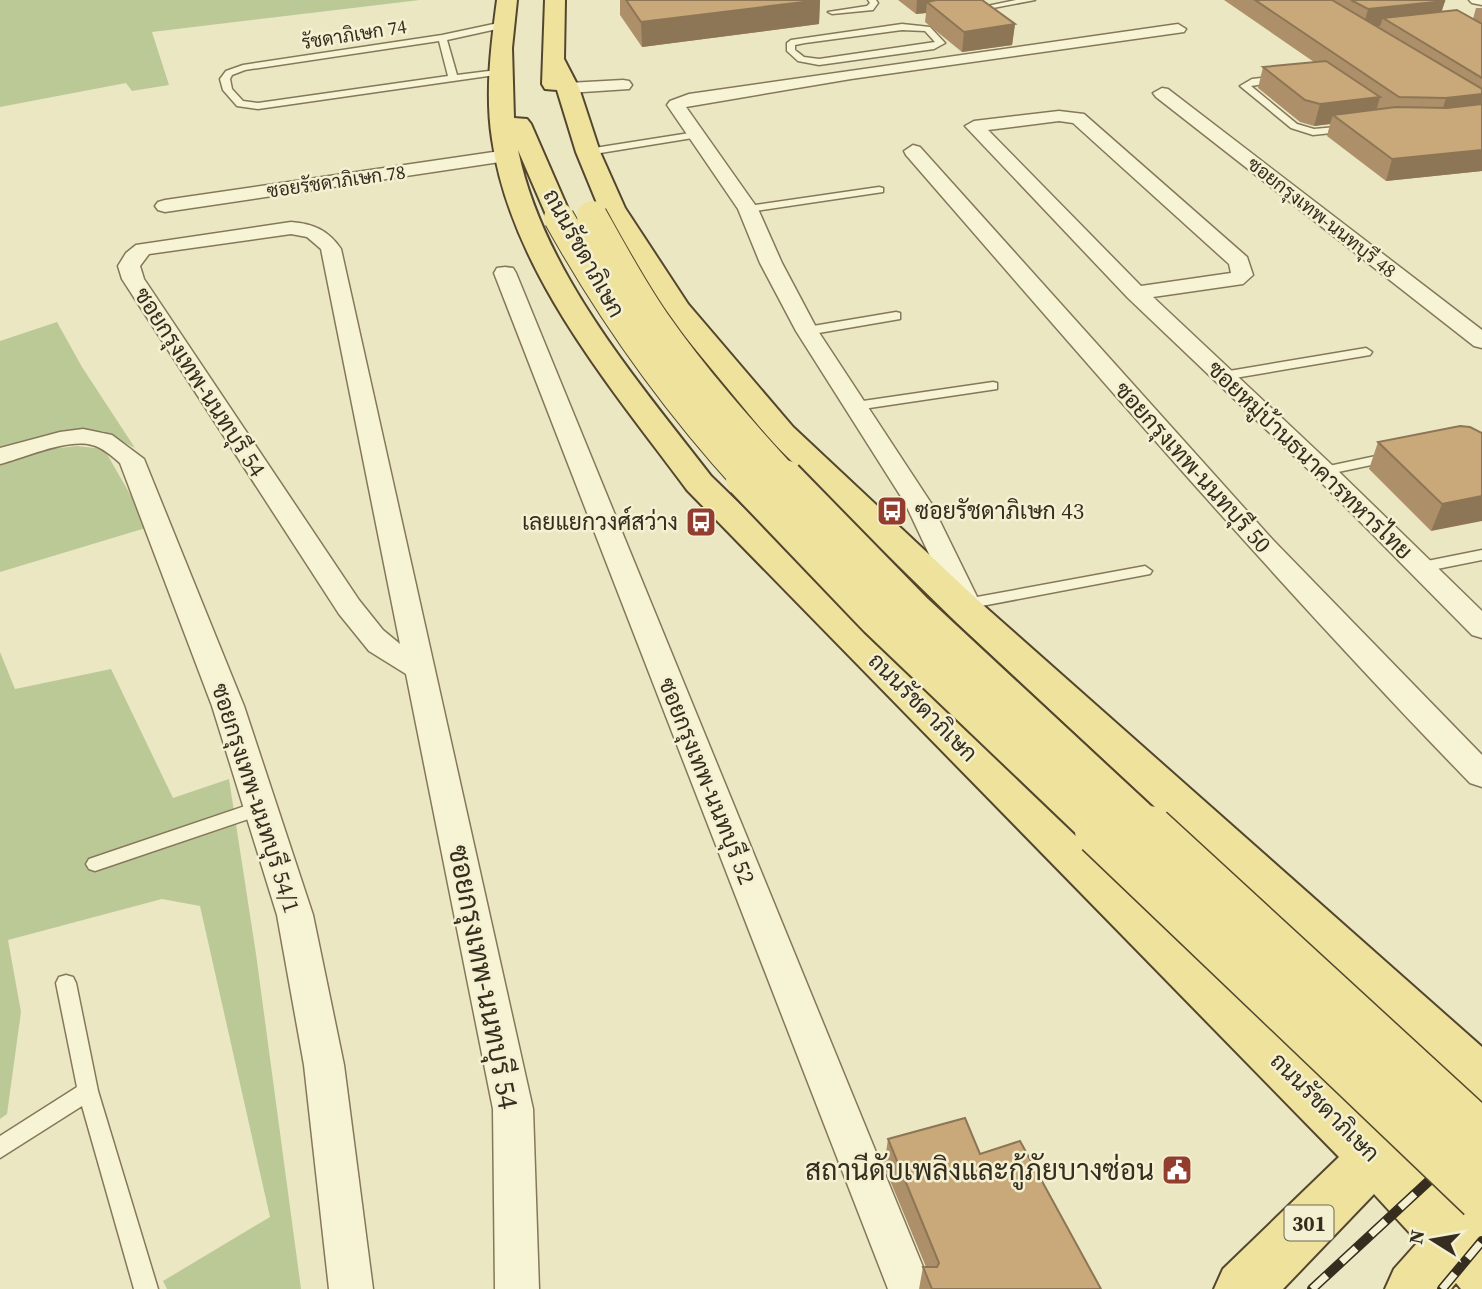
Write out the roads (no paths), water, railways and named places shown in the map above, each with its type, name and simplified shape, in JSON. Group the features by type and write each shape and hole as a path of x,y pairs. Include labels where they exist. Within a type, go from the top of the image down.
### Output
{"main road":[{"name":"ถนนรัชดาภิเษก","path":"507,0 503,25 503,135 507,156 536,239 563,295 619,377 699,483 1375,1157 1473,1245"},
{"name":"ถนนรัชดาภิเษก","path":"555,0 553,97 576,217 600,289 651,365 694,419 793,531 878,618 1482,1196"},
{"name":"ถนนรัชดาภิเษก","path":"552,58 568,88 588,152 612,208 650,269 704,344 782,434 963,606 1475,1072"},
{"name":"ถนนรัชดาภิเษก","path":"503,86 522,130 576,217 664,335 744,433 826,522 953,649 1482,1136"},
{"path":"860,643 892,664 911,671 934,674 955,666 969,653 972,641 963,606"},
{"name":"301","path":"1243,1289 1375,1157 1475,1072"},
{"path":"1414,1289 1473,1245"}],"street":[{"path":"963,606 918,503 807,331 771,263 748,209 676,106 679,102 844,67 1178,29"},
{"path":"568,88 624,85"},
{"name":"ซอยกรุงเทพ-นนทบุรี 48","path":"1162,93 1482,341"},
{"name":"ซอยหมู่บ้านธนาคารทหารไทย","path":"1136,293 1235,279 1242,275 1238,262 1078,118 1059,116 974,126 1136,293 1324,471 1482,628"},
{"name":"ซอยกรุงเทพ-นนทบุรี 50","path":"913,151 1150,422 1401,694 1482,775"},
{"name":"ซอยรัชดาภิเษก 78","path":"165,206 507,156"},
{"name":"ซอยกรุงเทพ-นนทบุรี 54","path":"420,668 388,653 373,639 341,596 133,279 129,266 133,257 143,249 290,228 311,230 323,236 331,248 420,668 513,1109 517,1289"},
{"name":"ซอยกรุงเทพ-นนทบุรี 52","path":"505,273 910,1289"},
{"name":"ซอยกรุงเทพ-นนทบุรี 54/1","path":"0,456 52,442 92,437 113,446 131,459 228,706 295,915 324,1065 351,1289"}],"lane":[{"path":"832,12 870,8 874,3 872,0"},
{"path":"959,12 1031,0"},
{"name":"รัชดาภิเษก 74","path":"453,78 258,106 240,104 228,90 225,79 229,73 243,68 442,38 503,25"},
{"path":"916,27 927,29 941,43 934,47 844,67 801,58 791,51 791,43 916,27"},
{"path":"442,38 453,78 503,86"},
{"path":"1286,78 1252,82 1245,86 1294,126 1305,130 1322,132 1363,127"},
{"path":"588,152 695,135"},
{"path":"748,209 879,190"},
{"path":"807,331 896,316"},
{"path":"1223,376 1366,352"},
{"path":"856,406 993,386"},
{"path":"1324,471 1401,455"},
{"path":"1422,567 1482,555"},
{"path":"963,606 1145,571"},
{"path":"95,864 260,808"},
{"path":"66,983 88,1091 140,1287"},
{"path":"0,1148 88,1091"}],"railway":[{"path":"1312,1289 1482,1132"},
{"path":"1442,1289 1482,1241"}],"place":[{"name":"ซอยรัชดาภิเษก 43","path":"892,511"},
{"name":"เลยแยกวงศ์สว่าง","path":"701,522"},
{"name":"สถานีดับเพลิงและกู้ภัยบางซ่อน","path":"1177,1170"}]}
